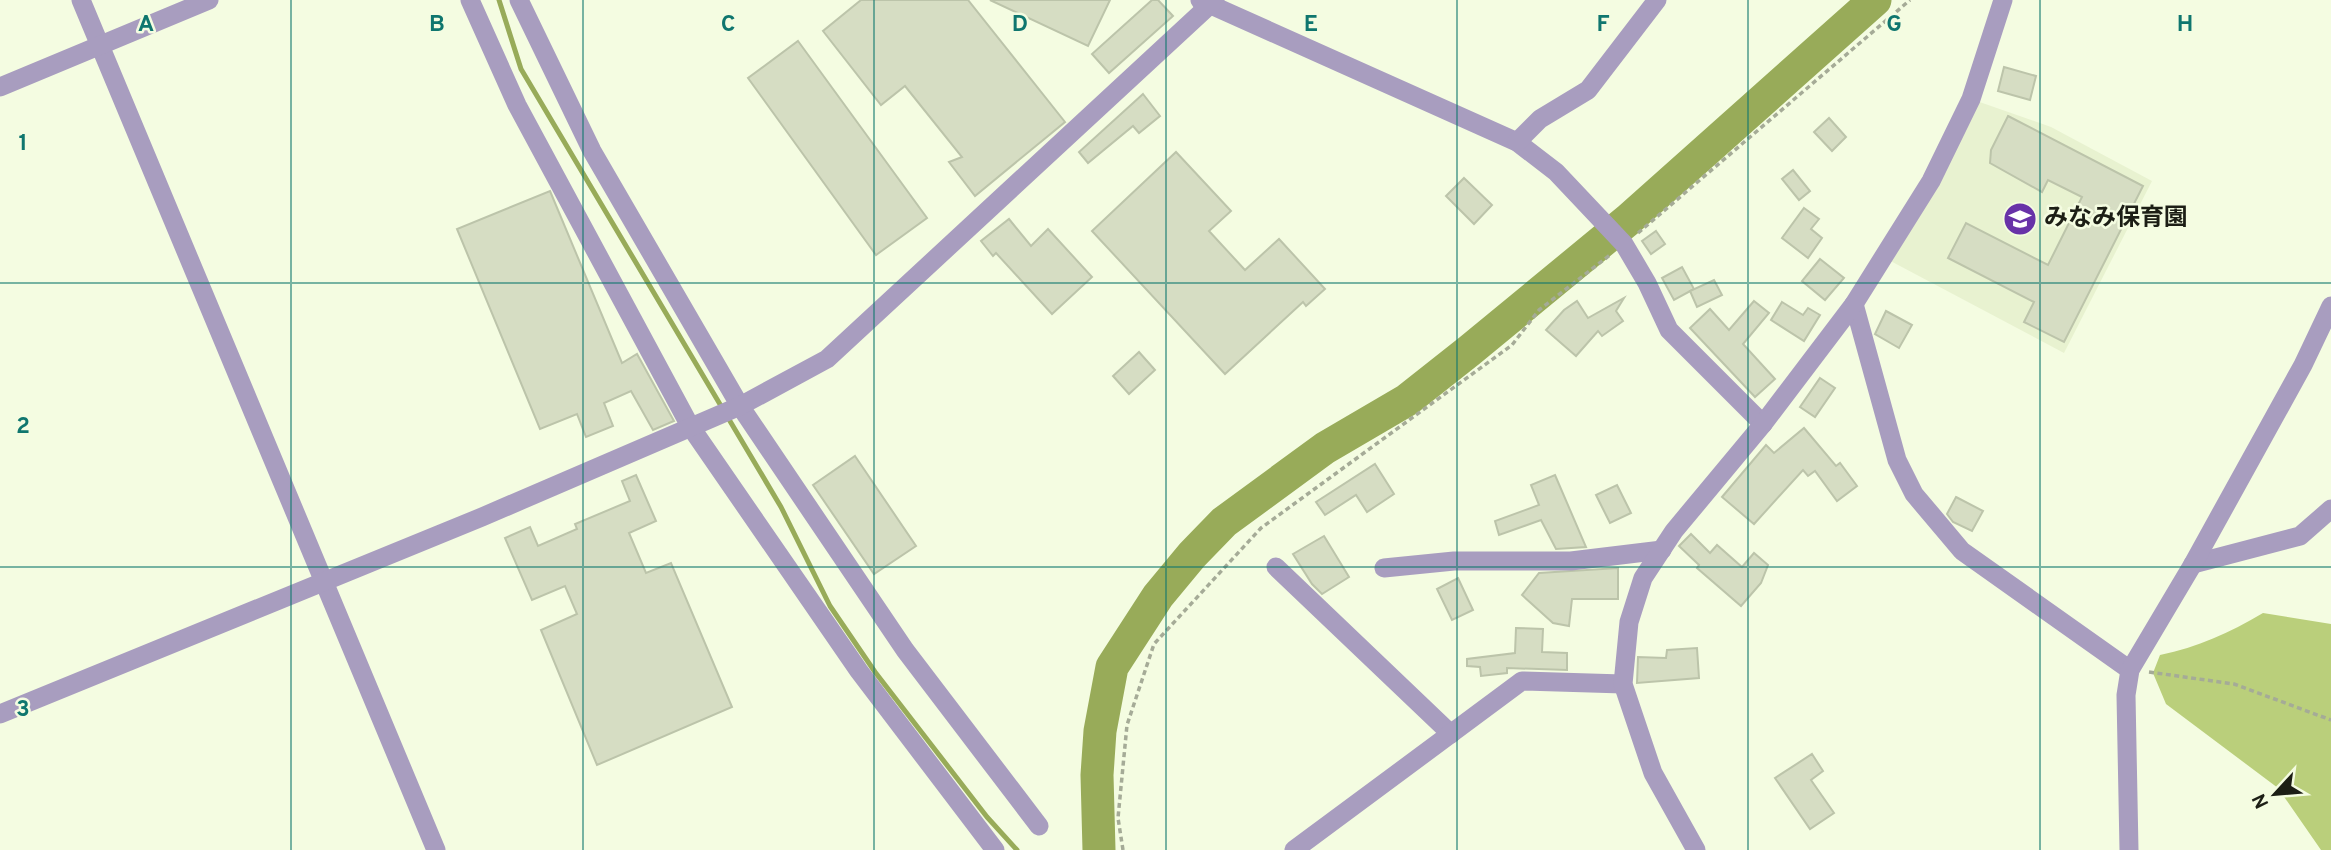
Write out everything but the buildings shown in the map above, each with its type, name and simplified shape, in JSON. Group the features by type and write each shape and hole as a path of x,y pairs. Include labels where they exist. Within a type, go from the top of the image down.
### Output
{"street":[{"path":"81,0 436,850"},
{"path":"0,87 209,0"},
{"path":"470,0 517,105 693,425 859,671 995,850"},
{"path":"519,0 592,152 740,406 905,650 1040,826"},
{"path":"1517,142 1540,119 1588,90 1657,0"},
{"path":"1696,850 1653,773 1623,684 1629,622 1643,578 1854,304 1931,181 1970,99 2003,0"},
{"path":"0,714 740,406 827,359 1208,2 1517,142 1556,172 1624,244 1647,283 1669,330 1763,424"},
{"path":"1854,304 1897,460 1914,494 1962,551 2130,670"},
{"path":"2129,850 2126,695 2130,670 2193,564 2303,365 2331,306"},
{"path":"2193,564 2300,536 2331,509"},
{"path":"1384,568 1454,561 1571,561 1662,550"},
{"path":"1276,567 1451,734"},
{"path":"1294,850 1522,681 1623,684"}],"path":[{"path":"1123,850 1118,818 1128,725 1154,644 1261,528 1512,345 1539,310 1624,244 1910,0"},
{"path":"2130,670 2234,684 2331,720"}],"shaded area":[{"name":"みなみ保育園","path":"1971,99 2051,127 2152,181 2064,353 1883,257"}],"green space":[{"path":"2263,613 2331,624 2331,850 2321,850 2278,788 2166,704 2153,673 2160,655 2213,638"}],"waterway":[{"path":"499,0 521,69 781,507 830,606 875,672 987,817 1017,850"},
{"path":"1099,850 1097,775 1100,731 1112,667 1158,596 1192,555 1224,522 1325,448 1407,400 1469,351 1628,220 1875,0"}],"place":[{"name":"みなみ保育園","path":"2020,219"}]}
